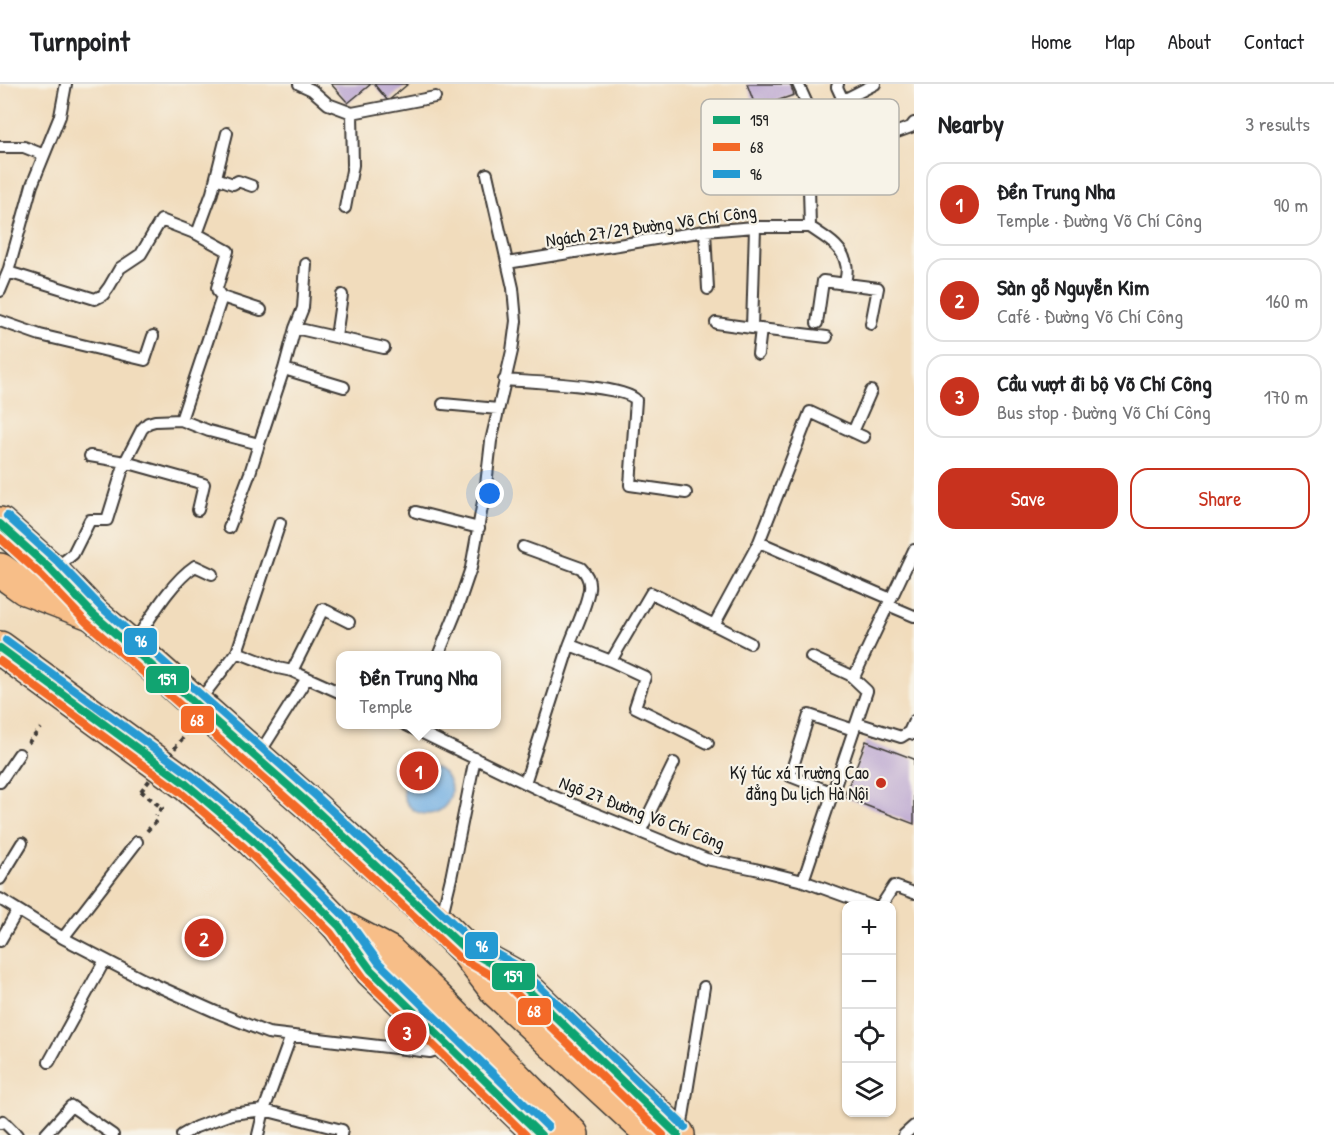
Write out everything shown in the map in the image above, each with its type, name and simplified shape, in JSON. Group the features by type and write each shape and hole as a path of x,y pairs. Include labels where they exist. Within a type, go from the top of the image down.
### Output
{"main road":[{"path":"0,524 53,572 93,614 131,646 206,700 256,757 440,924 465,949 497,991 653,1135"},
{"path":"0,570 25,588 93,614"},
{"path":"0,648 186,784 250,839 339,926 371,970 440,1049 541,1135"},
{"path":"339,926 388,952 572,1135"},
{"path":"465,949 511,974 679,1135"}],"lane":[{"path":"0,291 8,272 32,184 60,116 66,84"},
{"path":"299,84 312,90 328,104 352,113 435,97"},
{"path":"798,84 805,99"},
{"path":"838,84 837,87 843,99"},
{"path":"845,99 875,84"},
{"path":"345,208 353,165 352,113"},
{"path":"899,131 911,127 914,123"},
{"path":"197,234 216,178 227,133"},
{"path":"0,147 24,147 44,155"},
{"path":"440,651 467,579 479,528 491,441 512,351 516,321 513,288 487,174"},
{"path":"216,178 233,184 238,181 252,186"},
{"path":"809,195 810,227 840,250 847,264 845,283"},
{"path":"8,272 95,299 103,295 120,268 141,254 161,220 197,234 228,251 217,288 218,292 222,297 261,310"},
{"path":"755,227 758,354"},
{"name":"Ngách 27/29 Đường Võ Chí Công","path":"507,263 705,231 755,227 810,227"},
{"path":"705,231 708,290"},
{"path":"229,528 250,473 303,308 306,264"},
{"path":"817,323 823,281 878,288 872,324"},
{"path":"336,337 342,295"},
{"path":"180,420 222,297"},
{"path":"0,321 39,335 145,360 153,336"},
{"path":"716,323 827,337"},
{"path":"295,328 384,348"},
{"path":"284,369 344,387"},
{"path":"504,380 611,390 633,396 636,400 630,485 686,493"},
{"path":"853,432 871,391"},
{"path":"443,404 498,409"},
{"path":"714,625 759,542 810,412 864,437"},
{"path":"53,572 73,554 91,519 107,520 125,462 147,423 180,420 209,431 259,444"},
{"path":"90,456 125,462 204,484 198,510"},
{"path":"416,512 479,528"},
{"path":"206,700 237,652 280,523"},
{"path":"759,542 890,602 914,616"},
{"path":"523,547 581,568 586,573 589,588 525,783"},
{"path":"850,675 857,673 914,550"},
{"path":"131,646 185,573 195,566 212,574"},
{"path":"611,661 651,593 750,643"},
{"path":"292,671 323,609 349,622"},
{"path":"570,645 645,677 635,707 708,742"},
{"path":"237,652 292,671 336,691"},
{"path":"803,881 867,691 850,675 811,657"},
{"path":"256,757 307,678"},
{"path":"833,793 790,776 809,715 901,737 911,733 914,721"},
{"name":"Ngõ 27 Đường Võ Chí Công","path":"415,729 550,795 706,859 755,868 803,881 858,901"},
{"path":"0,783 19,753"},
{"path":"440,924 475,758"},
{"path":"640,832 674,763"},
{"path":"63,938 136,842"},
{"path":"0,879 22,843"},
{"path":"884,901 894,886 914,893"},
{"path":"0,899 63,938 142,979 268,1033 440,1049"},
{"path":"0,941 18,910"},
{"path":"49,1062 105,960"},
{"path":"679,1135 704,987"},
{"path":"258,1135 264,1110 291,1036"},
{"path":"45,1135 71,1106 113,1135"},
{"path":"182,1135 196,1127 231,1114 264,1110 342,1130 341,1135"},
{"path":"0,1123 3,1121 17,1135"},
{"path":"904,1135 914,1126"}],"path":[{"path":"156,816 162,808 141,791 206,700"}],"water":[{"path":"427,766 444,773 451,790 444,807 427,814 410,807 403,790 410,773"}],"building":[{"path":"331,84 371,84 348,103"},
{"path":"374,84 408,84 388,101"},
{"path":"747,84 790,84 794,95 782,99 753,99"},
{"name":"Ký túc xá Trường Cao đẳng Du lịch Hà Nội","path":"866,741 914,759 914,824 844,797"}],"transit line":[{"name":"96","path":"7,516 56,560 100,606 315,795 471,940 518,966 685,1127"},
{"name":"159","path":"0,524 49,568 93,614 308,803 465,949 511,974 678,1135"},
{"name":"68","path":"0,538 42,576 86,622 301,811 458,957 505,983 663,1135"},
{"name":"96","path":"6,640 192,776 258,831 347,919 379,963 548,1127"},
{"name":"159","path":"0,648 186,784 251,839 339,926 371,970 541,1135"},
{"name":"68","path":"0,661 180,792 244,847 331,933 364,978 526,1135"}],"place":[{"name":"Đền Trung Nha","path":"419,771"},
{"name":"Ký túc xá Trường Cao đẳng Du lịch Hà Nội","path":"881,783"},
{"name":"Sàn gỗ Nguyễn Kim","path":"204,938"},
{"name":"Cầu vượt đi bộ Võ Chí Công","path":"407,1032"}]}
